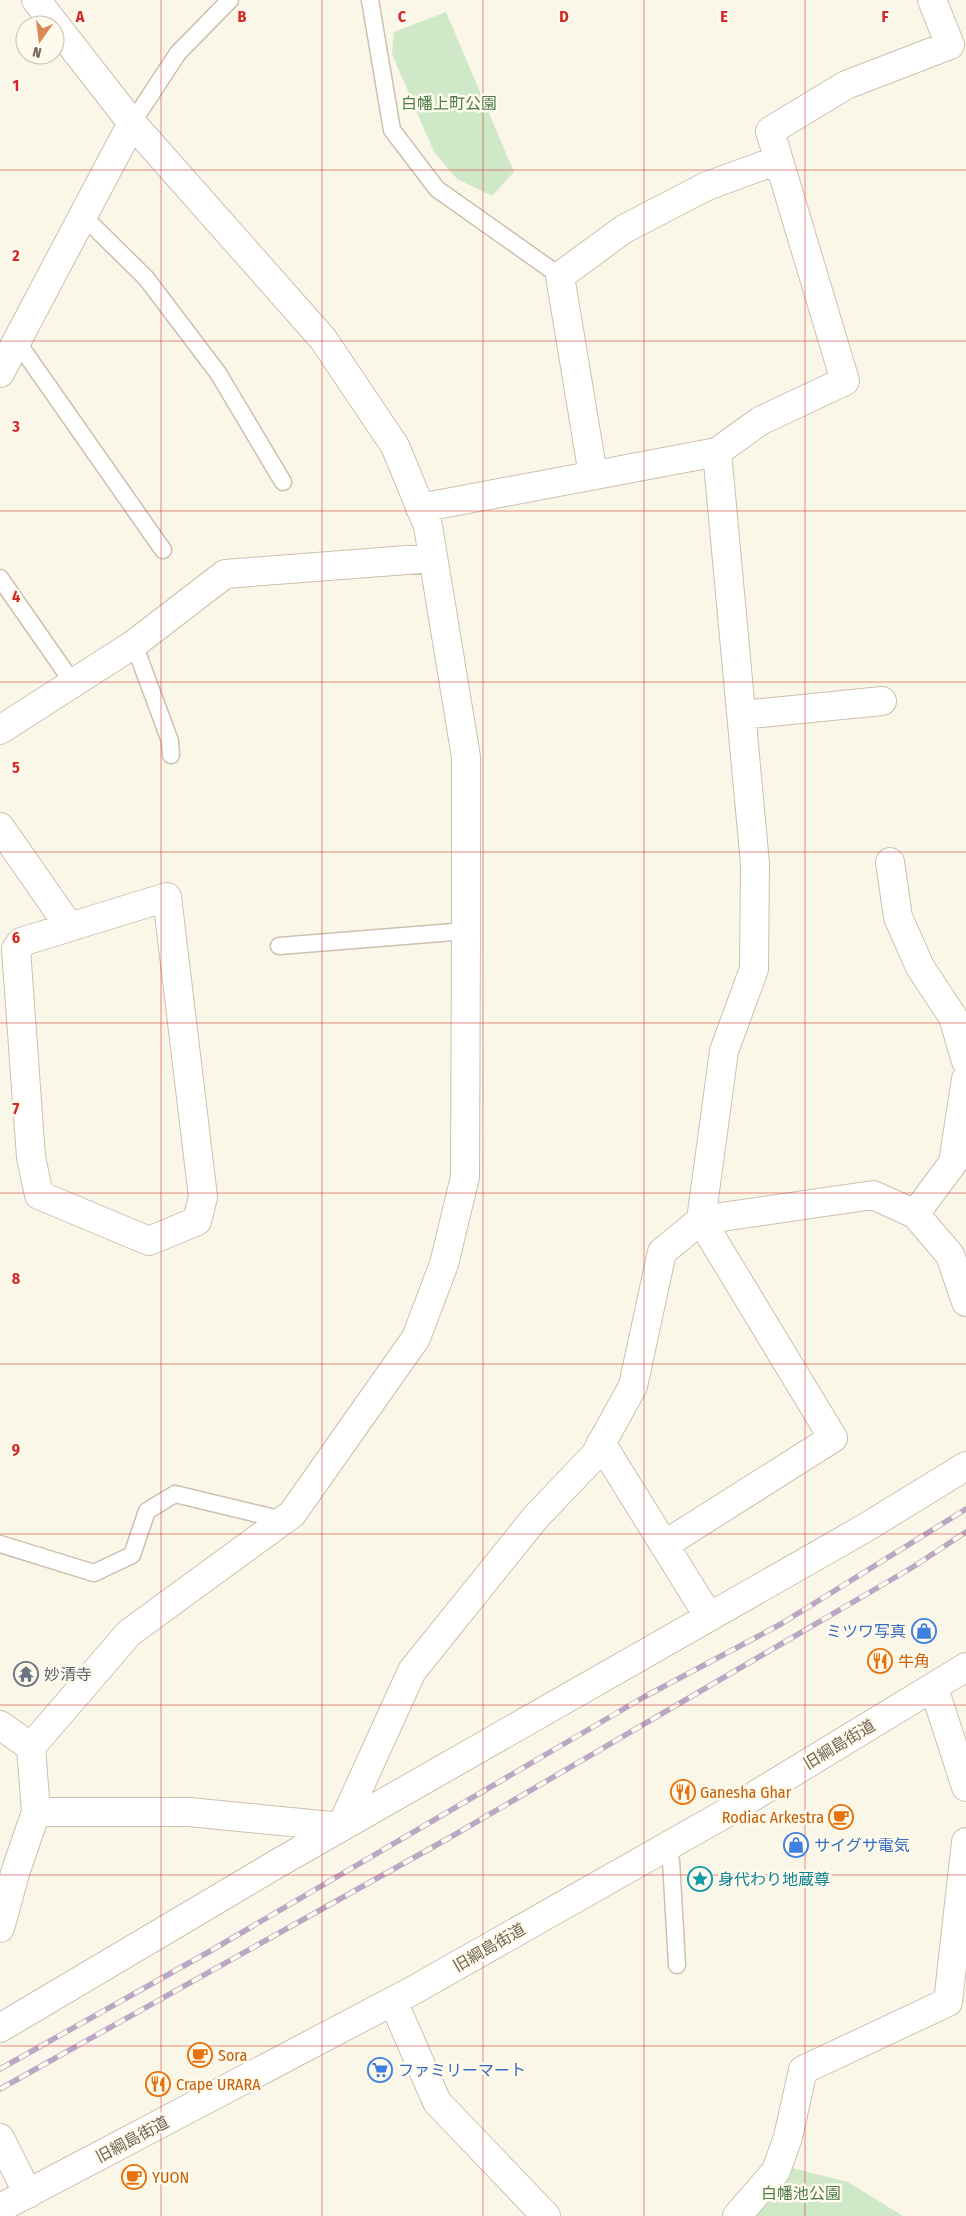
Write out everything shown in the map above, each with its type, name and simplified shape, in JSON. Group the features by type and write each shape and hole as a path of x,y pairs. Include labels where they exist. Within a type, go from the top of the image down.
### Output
{"street":[{"path":"0,1928 16,1870 36,1812 31,1747 128,1633 292,1514 416,1338 444,1264 465,1177 466,757 428,526 395,446 323,339 132,123 36,0"},
{"path":"420,508 717,452 760,421 845,381 770,131 846,85 950,44 932,0"},
{"path":"7,350 34,312 82,215 132,123"},
{"path":"593,475 560,276 624,229 707,186 778,160"},
{"path":"664,1545 833,1438 701,1220 724,1051 754,969 755,864 717,452"},
{"path":"0,730 134,644 225,574 434,558"},
{"path":"742,714 882,700"},
{"path":"0,827 69,926"},
{"path":"890,862 898,917 920,967 953,1017 966,1060"},
{"path":"167,897 203,1197 198,1221 149,1241 39,1195 31,1157 16,949 20,942 69,926 167,897"},
{"path":"915,1214 953,1163 966,1078"},
{"path":"342,1828 412,1671 535,1518 601,1444 633,1386 662,1252 701,1220 873,1196 915,1214 950,1255 966,1302"},
{"path":"601,1444 709,1617"},
{"path":"0,2028 342,1828 865,1528 966,1466"},
{"name":"旧綱島街道","path":"0,2209 393,2001 664,1848 934,1688 966,1667"},
{"path":"934,1688 966,1787"},
{"path":"0,1725 31,1747"},
{"path":"36,1812 189,1812 342,1828"},
{"path":"737,2216 776,2171 788,2137 804,2070 948,2002 966,1842"},
{"path":"393,2001 437,2102 546,2216"},
{"path":"0,2138 28,2194"}],"lane":[{"path":"132,123 178,53 230,0"},
{"path":"370,0 392,130 437,189 560,276"},
{"path":"82,215 146,278 218,373 283,482"},
{"path":"7,350 162,550"},
{"path":"0,578 73,683"},
{"path":"134,644 170,741 171,755"},
{"path":"279,946 466,931"},
{"path":"0,1544 94,1573 132,1555 147,1511 175,1494 283,1520"},
{"path":"664,1848 671,1861 677,1964"},
{"path":"0,2209 2,2216"}],"green space":[{"name":"白幡上町公園","path":"446,12 514,172 492,196 457,179 434,152 392,54 394,32"},
{"name":"白幡池公園","path":"792,2168 848,2182 903,2216 749,2216"}],"railway":[{"path":"0,2069 212,1950 644,1697 781,1624 966,1509"},
{"path":"0,2089 449,1838 913,1567 966,1532"}],"place":[{"name":"ミツワ写真","path":"924,1631"},
{"name":"牛角","path":"880,1661"},
{"name":"妙清寺","path":"26,1674"},
{"name":"Ganesha Ghar","path":"683,1792"},
{"name":"Rodiac Arkestra","path":"841,1817"},
{"name":"サイグサ電気","path":"796,1845"},
{"name":"身代わり地蔵尊","path":"700,1879"},
{"name":"Sora","path":"200,2055"},
{"name":"ファミリーマート","path":"380,2070"},
{"name":"Crape URARA","path":"158,2084"},
{"name":"YUON","path":"134,2177"}]}
